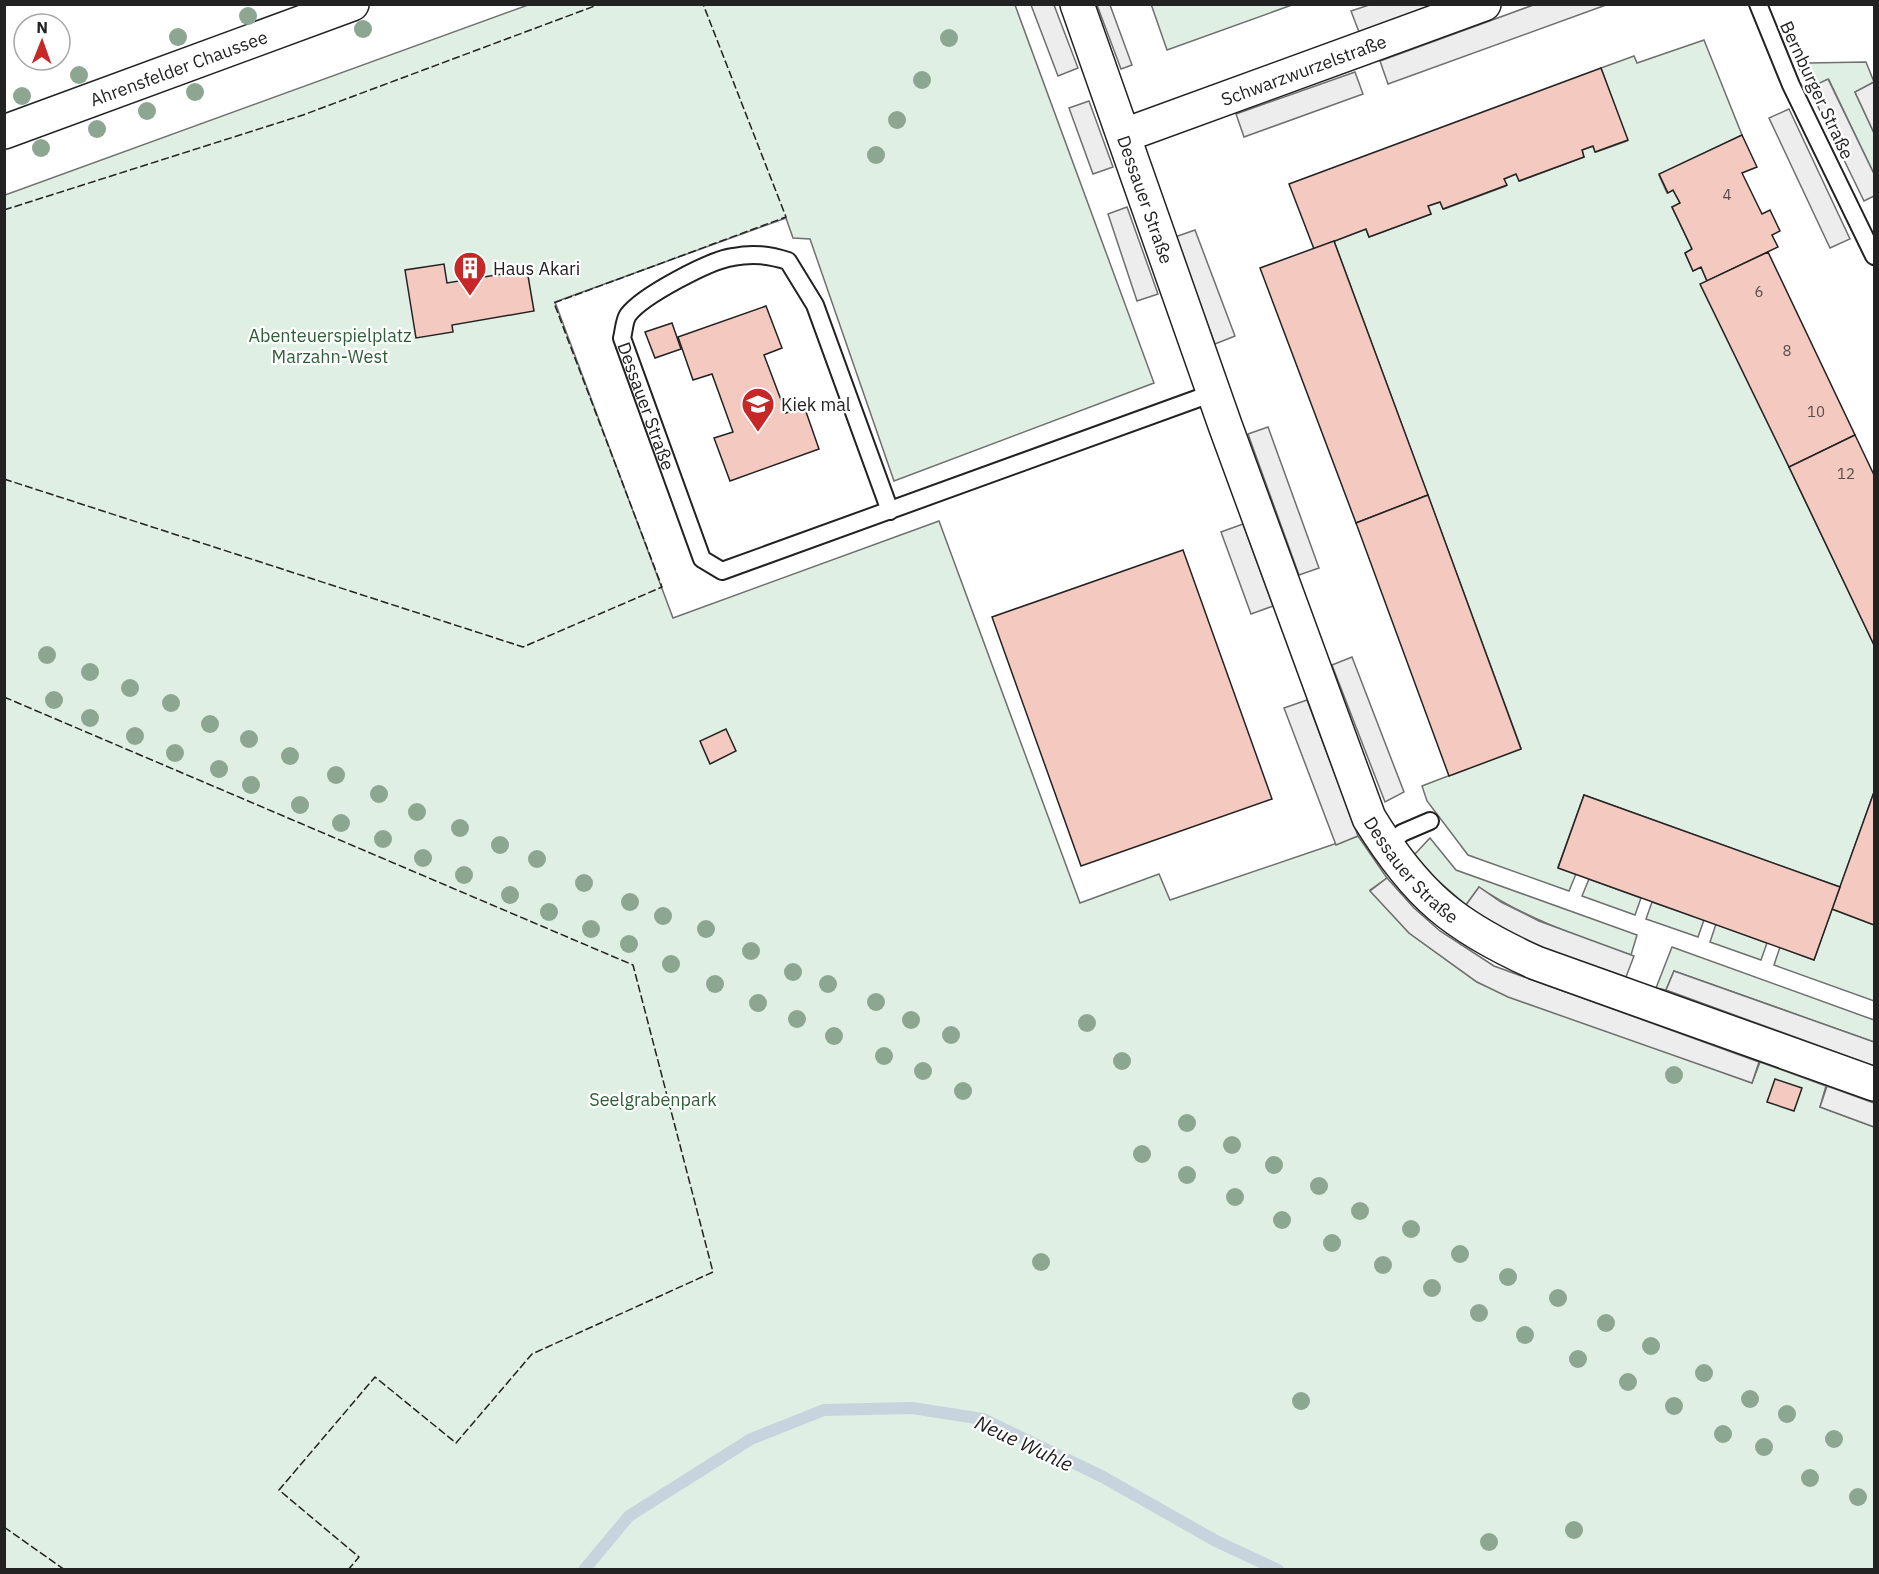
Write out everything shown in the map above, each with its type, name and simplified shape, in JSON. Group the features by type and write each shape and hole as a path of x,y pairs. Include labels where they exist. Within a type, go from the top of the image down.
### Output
{"street":[{"name":"Ahrensfelder Chaussee","path":"4,132 352,4"},
{"name":"Dessauer Straße","path":"1077,4 1214,393 1369,818 1387,847 1420,889 1452,918 1493,944 1536,963 1875,1084"},
{"name":"Schwarzwurzelstraße","path":"1125,135 1484,4"}],"lane":[{"name":"Bernburger Straße","path":"1758,4 1791,85 1875,256"},
{"name":"Dessauer Straße","path":"891,511 815,305 788,261 765,254 731,257 685,276 643,302 627,316 622,338 702,559 722,571 891,511 1214,393"},
{"path":"1387,847 1402,833 1430,821"}],"green space":[{"path":"1151,4 1292,4 1292,5 1167,50"},
{"name":"Seelgrabenpark","path":"528,5 1015,5 1154,383 894,481 810,239 793,238 786,218 555,302 673,618 939,521 1080,903 1159,874 1170,900 1358,836 1387,878 1370,890 1409,933 1477,982 1752,1083 1760,1062 1826,1086 1820,1107 1874,1127 1874,1569 5,1570 5,195"},
{"path":"1704,40 1742,135 1659,175 1667,193 1673,190 1680,203 1672,207 1692,249 1685,253 1693,271 1701,267 1789,467 1874,645 1874,792 1840,887 1584,795 1558,867 1576,874 1569,891 1468,855 1427,801 1422,786 1521,748 1334,241 1366,229 1369,237 1431,214 1428,206 1440,202 1444,209 1506,186 1504,179 1516,174 1520,181 1584,157 1582,150 1593,146 1596,152 1627,141 1601,68 1634,56 1637,63"},
{"path":"1866,62 1874,82 1855,92 1874,133 1874,174 1829,80 1809,88 1799,68 1808,63"},
{"path":"1430,838 1456,870 1637,935 1631,955 1534,918 1479,887 1466,905 1436,879 1414,855"},
{"path":"1589,879 1641,898 1635,915 1582,896"},
{"path":"1652,902 1704,920 1698,937 1646,919"},
{"path":"1832,909 1874,925 1874,1001 1774,965 1780,947 1814,960"},
{"path":"1716,924 1767,943 1761,960 1710,942"},
{"path":"1672,947 1874,1020 1874,1042 1674,971 1666,990 1656,988"}],"shaded area":[{"path":"1536,4 1606,5 1388,84 1380,61"},
{"path":"1031,5 1054,5 1078,68 1058,76"},
{"path":"1097,5 1110,5 1132,65 1121,69"},
{"path":"1369,5 1436,5 1359,32 1351,11"},
{"path":"1355,72 1363,94 1244,137 1236,114"},
{"path":"1828,79 1874,174 1874,196 1864,201 1809,88"},
{"path":"1874,82 1874,133 1855,92"},
{"path":"1089,101 1113,167 1093,174 1069,108"},
{"path":"1789,109 1850,239 1830,248 1769,118"},
{"path":"1127,207 1158,294 1137,301 1108,214"},
{"path":"1195,230 1235,336 1215,344 1175,237"},
{"path":"1268,427 1319,568 1299,575 1248,434"},
{"path":"1243,524 1273,606 1251,614 1221,532"},
{"path":"1352,657 1404,792 1385,802 1332,665"},
{"path":"1307,700 1358,836 1336,845 1284,708"},
{"path":"1387,878 1414,908 1440,931 1494,966 1759,1062 1752,1083 1508,997 1477,982 1409,933 1370,891"},
{"path":"1479,887 1501,902 1539,921 1634,956 1626,977 1531,944 1493,925 1466,905"},
{"path":"1674,971 1874,1042 1874,1066 1666,990"},
{"path":"1827,1086 1874,1103 1874,1127 1820,1107"}],"building":[{"path":"1601,68 1628,140 1595,152 1593,146 1582,150 1584,157 1519,181 1516,174 1504,179 1507,185 1443,209 1440,202 1428,206 1431,214 1369,237 1366,229 1314,249 1289,184"},
{"path":"1742,135 1757,167 1742,173 1762,214 1770,210 1780,231 1772,235 1778,247 1707,281 1701,267 1693,271 1685,253 1692,249 1672,207 1680,203 1673,190 1668,193 1659,174"},
{"path":"1334,241 1428,495 1356,523 1260,268"},
{"path":"1768,252 1855,435 1789,467 1700,284"},
{"name":"Haus Akari","path":"444,264 447,283 527,270 534,311 452,325 453,332 416,338 405,270"},
{"path":"766,306 782,348 764,355 786,413 804,406 819,449 730,481 714,438 733,432 712,374 693,380 678,337"},
{"path":"672,323 681,349 655,358 645,332"},
{"path":"1855,435 1874,475 1874,645 1789,467"},
{"path":"1428,495 1521,749 1449,776 1356,523"},
{"path":"1183,550 1272,799 1081,866 992,617"},
{"path":"726,729 736,751 710,764 700,741"},
{"path":"1874,792 1874,925 1832,909"},
{"path":"1584,795 1840,887 1814,960 1558,868"},
{"path":"1775,1079 1802,1088 1794,1111 1767,1102"}],"waterway":[{"name":"Neue Wuhle","path":"584,1570 629,1516 751,1439 824,1410 912,1408 983,1419 1103,1477 1216,1541 1278,1570"}],"fence":[{"path":"4,210 303,115 600,4"},
{"path":"4,479 523,647 662,587 554,303 786,217 703,4"},
{"path":"4,697 633,965 713,1272 532,1354 456,1443 375,1377 279,1490 359,1557 348,1570"},
{"path":"4,1527 65,1570"}],"place":[{"name":"Haus Akari","path":"470,297"},
{"name":"Kiek mal","path":"758,433"}],"park label":[{"name":"Abenteuerspielplatz Marzahn-West","path":"330,345"}]}
